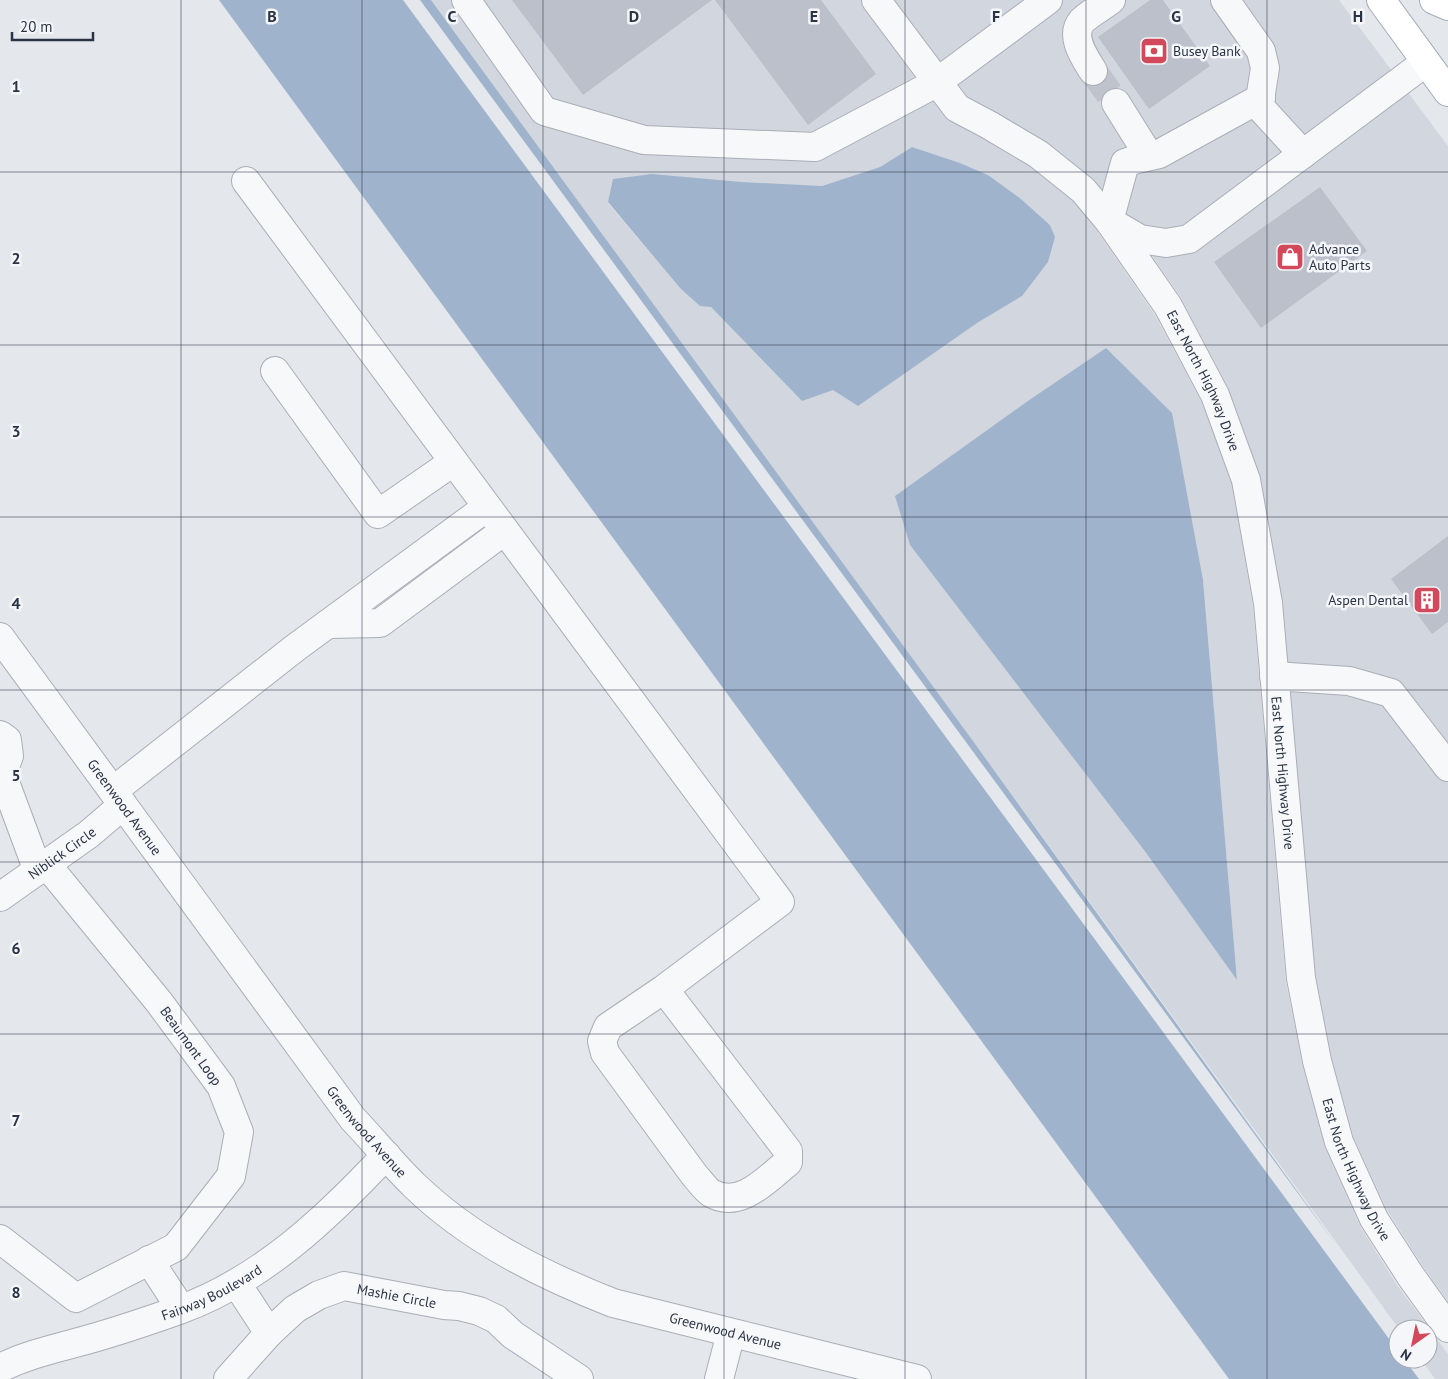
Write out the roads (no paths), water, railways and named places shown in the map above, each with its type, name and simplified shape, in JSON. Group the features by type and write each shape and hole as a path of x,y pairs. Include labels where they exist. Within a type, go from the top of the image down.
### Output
{"main road":[{"path":"1381,0 1437,61 1448,92"},
{"path":"1434,0 1448,6"}],"street":[{"path":"466,0 544,111 644,140 815,147 936,83 1048,0"},
{"path":"876,0 936,83 957,108 990,125 1038,154 1083,190 1109,221 1140,239 1166,243 1189,239 1303,154 1437,61"},
{"path":"1093,71 1081,53 1077,34 1081,22 1111,0"},
{"path":"1225,0 1262,51 1266,68 1259,106 1303,154"},
{"path":"1109,221 1125,163 1137,158 1159,154 1260,98"},
{"path":"1116,103 1149,156"},
{"path":"246,181 780,902 664,989 608,1027 602,1041 605,1053 695,1176 710,1193 733,1198 749,1193 788,1162 788,1150 664,989"},
{"name":"East North Highway Drive","path":"1109,221 1168,306 1211,387 1246,480 1268,603 1301,978 1317,1061 1339,1142 1374,1218 1410,1275 1448,1328"},
{"path":"275,371 378,514 453,462"},
{"name":"Niblick Circle","path":"0,897 89,834 118,798 295,648 487,508"},
{"path":"328,624 380,623 504,531"},
{"path":"407,566 425,588"},
{"name":"Greenwood Avenue","path":"0,638 353,1119 415,1186 448,1214 488,1242 533,1269 614,1303 916,1379"},
{"path":"1274,676 1349,680 1391,693 1448,767"},
{"name":"Beaumont Loop","path":"0,736 7,740 9,756 2,774 43,868 159,1002 221,1086 239,1132 231,1176 176,1247 76,1298 0,1239"},
{"name":"Fairway Boulevard","path":"0,1368 43,1350 75,1343 181,1309 236,1284 264,1267 296,1242 358,1185 386,1154"},
{"path":"149,1260 181,1309"},
{"path":"236,1284 269,1333"},
{"name":"Mashie Circle","path":"228,1379 269,1333 295,1309 319,1295 344,1286 479,1310 496,1319 513,1335 579,1379"},
{"path":"719,1379 731,1333"}],"water":[{"path":"219,0 403,0 1388,1337 1388,1369 1412,1369 1419,1379 1229,1379"},
{"path":"420,0 431,0 973,741 1336,1245"},
{"path":"912,147 960,163 988,175 1021,199 1050,225 1055,237 1048,262 1022,296 977,323 858,406 833,390 802,401 711,307 700,306 680,288 608,202 613,179 652,174 741,182 822,186 880,167"},
{"path":"1106,348 1172,413 1203,580 1237,980 1144,850 910,545 895,496"}],"tunnel":[{"path":"1093,71 1116,103"}],"place":[{"name":"Busey Bank","path":"1154,51"},
{"name":"Advance Auto Parts","path":"1290,257"},
{"name":"Aspen Dental","path":"1427,600"}]}
